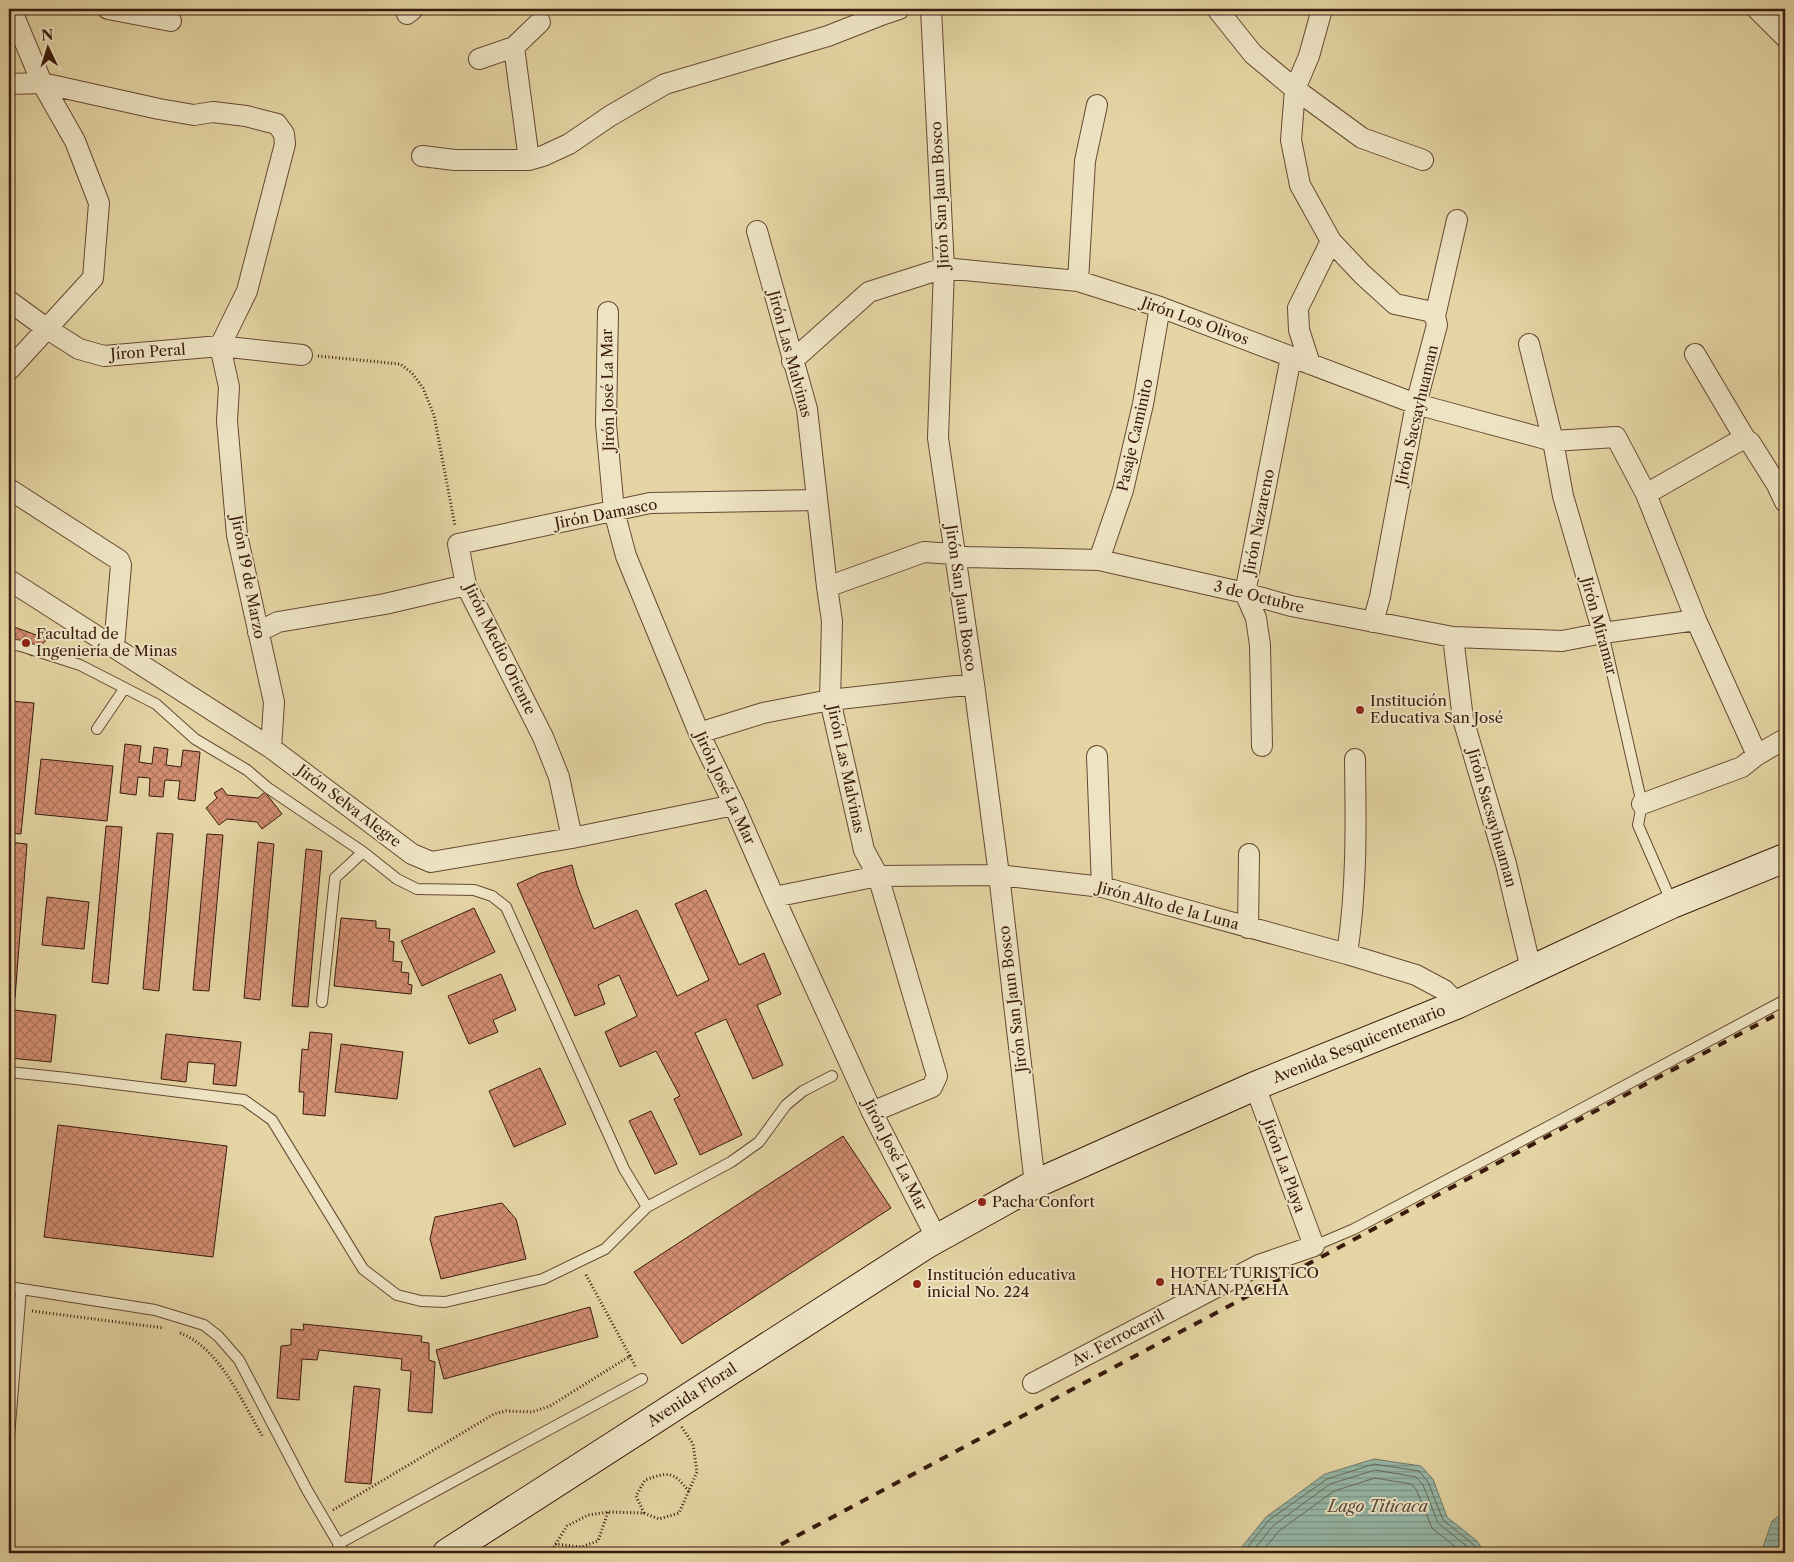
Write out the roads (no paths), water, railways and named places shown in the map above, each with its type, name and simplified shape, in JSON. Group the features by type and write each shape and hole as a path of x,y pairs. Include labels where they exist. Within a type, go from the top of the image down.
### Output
{"street":[{"path":"9,370 93,278 99,203 75,140 42,83 11,9"},
{"path":"108,9 171,20"},
{"path":"422,156 455,160 529,160 543,156 569,144 610,116 665,84 828,36 900,9"},
{"name":"Jirón San Jaun Bosco","path":"931,9 944,268 938,438 974,684 999,875 1035,1184"},
{"path":"1217,9 1253,54 1295,89 1362,138 1424,160"},
{"path":"1322,9 1309,56 1295,89 1290,140 1300,185 1331,241 1362,274 1395,304 1428,310 1436,321"},
{"path":"1756,9 1785,37"},
{"path":"479,60 514,47 540,22"},
{"path":"514,47 529,160"},
{"path":"9,84 42,83 194,115 213,112 246,116 277,124 284,134 285,144 247,292 220,346"},
{"path":"1078,281 1086,161 1097,105"},
{"name":"Jirón Sacsayhuaman","path":"1373,622 1380,597 1416,404 1457,220"},
{"name":"Jirón Las Malvinas","path":"757,231 807,409 816,500 832,621 830,700 864,850 878,876 937,1076 932,1087 872,1112"},
{"path":"1310,364 1299,330 1298,308 1331,241"},
{"name":"Jirón Los Olivos","path":"792,361 870,292 944,268 1078,281 1160,307 1416,404 1553,441 1607,436 1616,437 1646,494"},
{"name":"Jíron Peral","path":"9,301 46,328 79,348 104,356 220,346 302,355"},
{"name":"Pasaje Caminito","path":"1100,560 1123,490 1143,404 1160,307"},
{"name":"Jirón José La Mar","path":"608,312 606,424 614,511 626,556 699,733 734,805 872,1112 937,1239"},
{"name":"Jirón Miramar","path":"1529,344 1553,441 1563,496 1603,633"},
{"name":"Jirón 19 de Marzo","path":"220,346 229,386 227,421 237,535 274,702 271,748"},
{"path":"1695,354 1746,440 1750,442 1782,489"},
{"name":"Jirón Nazareno","path":"1262,746 1260,646 1256,618 1245,592 1291,357"},
{"path":"1746,440 1739,441 1646,494 1696,620 1758,755"},
{"path":"9,489 119,560 121,565 114,647"},
{"name":"Jirón Damasco","path":"458,544 650,503 816,500"},
{"name":"Jirón Medio Oriente","path":"458,544 466,585 543,736 559,777 572,838"},
{"name":"3 de Octubre","path":"827,587 924,552 967,557 1100,560 1245,592 1291,606 1453,636 1562,641 1603,633 1696,620"},
{"name":"Jirón Selva Alegre","path":"9,580 271,748 412,854 431,862 572,838 734,805"},
{"path":"258,632 278,622 385,604 466,585"},
{"name":"Jirón Sacsayhuaman","path":"1453,636 1463,719 1506,864 1532,969"},
{"path":"699,733 763,713 830,700 974,684"},
{"path":"1642,804 1742,766 1785,739"},
{"path":"1097,756 1102,887"},
{"path":"1348,954 1353,917 1356,856 1355,759"},
{"path":"1248,928 1249,854"},
{"name":"Avenida Sesquicentenario","path":"937,1239 1035,1184 1255,1086 1458,1004 1672,904 1785,858"},
{"name":"Jirón Alto de la Luna","path":"774,897 878,876 999,875 1102,887 1348,954 1416,975 1444,990 1458,1004"},
{"name":"Jirón La Playa","path":"1255,1086 1314,1246"},
{"name":"Avenida Floral","path":"447,1553 926,1244 937,1239"},
{"name":"Av. Ferrocarril","path":"1033,1383 1259,1265 1314,1246"}],"lane":[{"name":"Jirón Miramar","path":"1603,633 1642,804 1638,825 1672,904"},
{"path":"9,644 80,665 156,704 195,740 247,770 268,788 363,852 397,878 418,889 474,890 492,896 506,907 624,1169 647,1208"},
{"path":"97,729 124,688"},
{"path":"322,1002 335,878 363,852"},
{"path":"1314,1246 1354,1228 1529,1137 1785,1000"},
{"path":"9,1072 244,1100 272,1120 363,1269 397,1295 445,1302 544,1280 605,1249 647,1208 731,1162 758,1142 786,1104 803,1091 832,1076"},
{"path":"9,1287 155,1310 204,1326 218,1336 239,1360 344,1553"},
{"path":"9,1437 21,1289"},
{"path":"338,1544 642,1379"}],"water":[{"name":"Lago Titicaca","path":"1374,1459 1421,1466 1433,1479 1447,1517 1477,1541 1485,1553 1237,1553 1266,1517 1325,1474"},
{"path":"1785,1511 1785,1553 1761,1553 1772,1521"}],"railway":[{"path":"765,1553 1785,1010"}],"place":[{"name":"Facultad de Ingeniería de Minas","path":"26,643"},
{"name":"Institución Educativa San José","path":"1360,710"},
{"name":"Pacha Confort","path":"982,1202"},
{"name":"HOTEL TURISTICO HANAN PACHA","path":"1160,1282"},
{"name":"Institución educativa inicial No. 224","path":"917,1284"}]}
